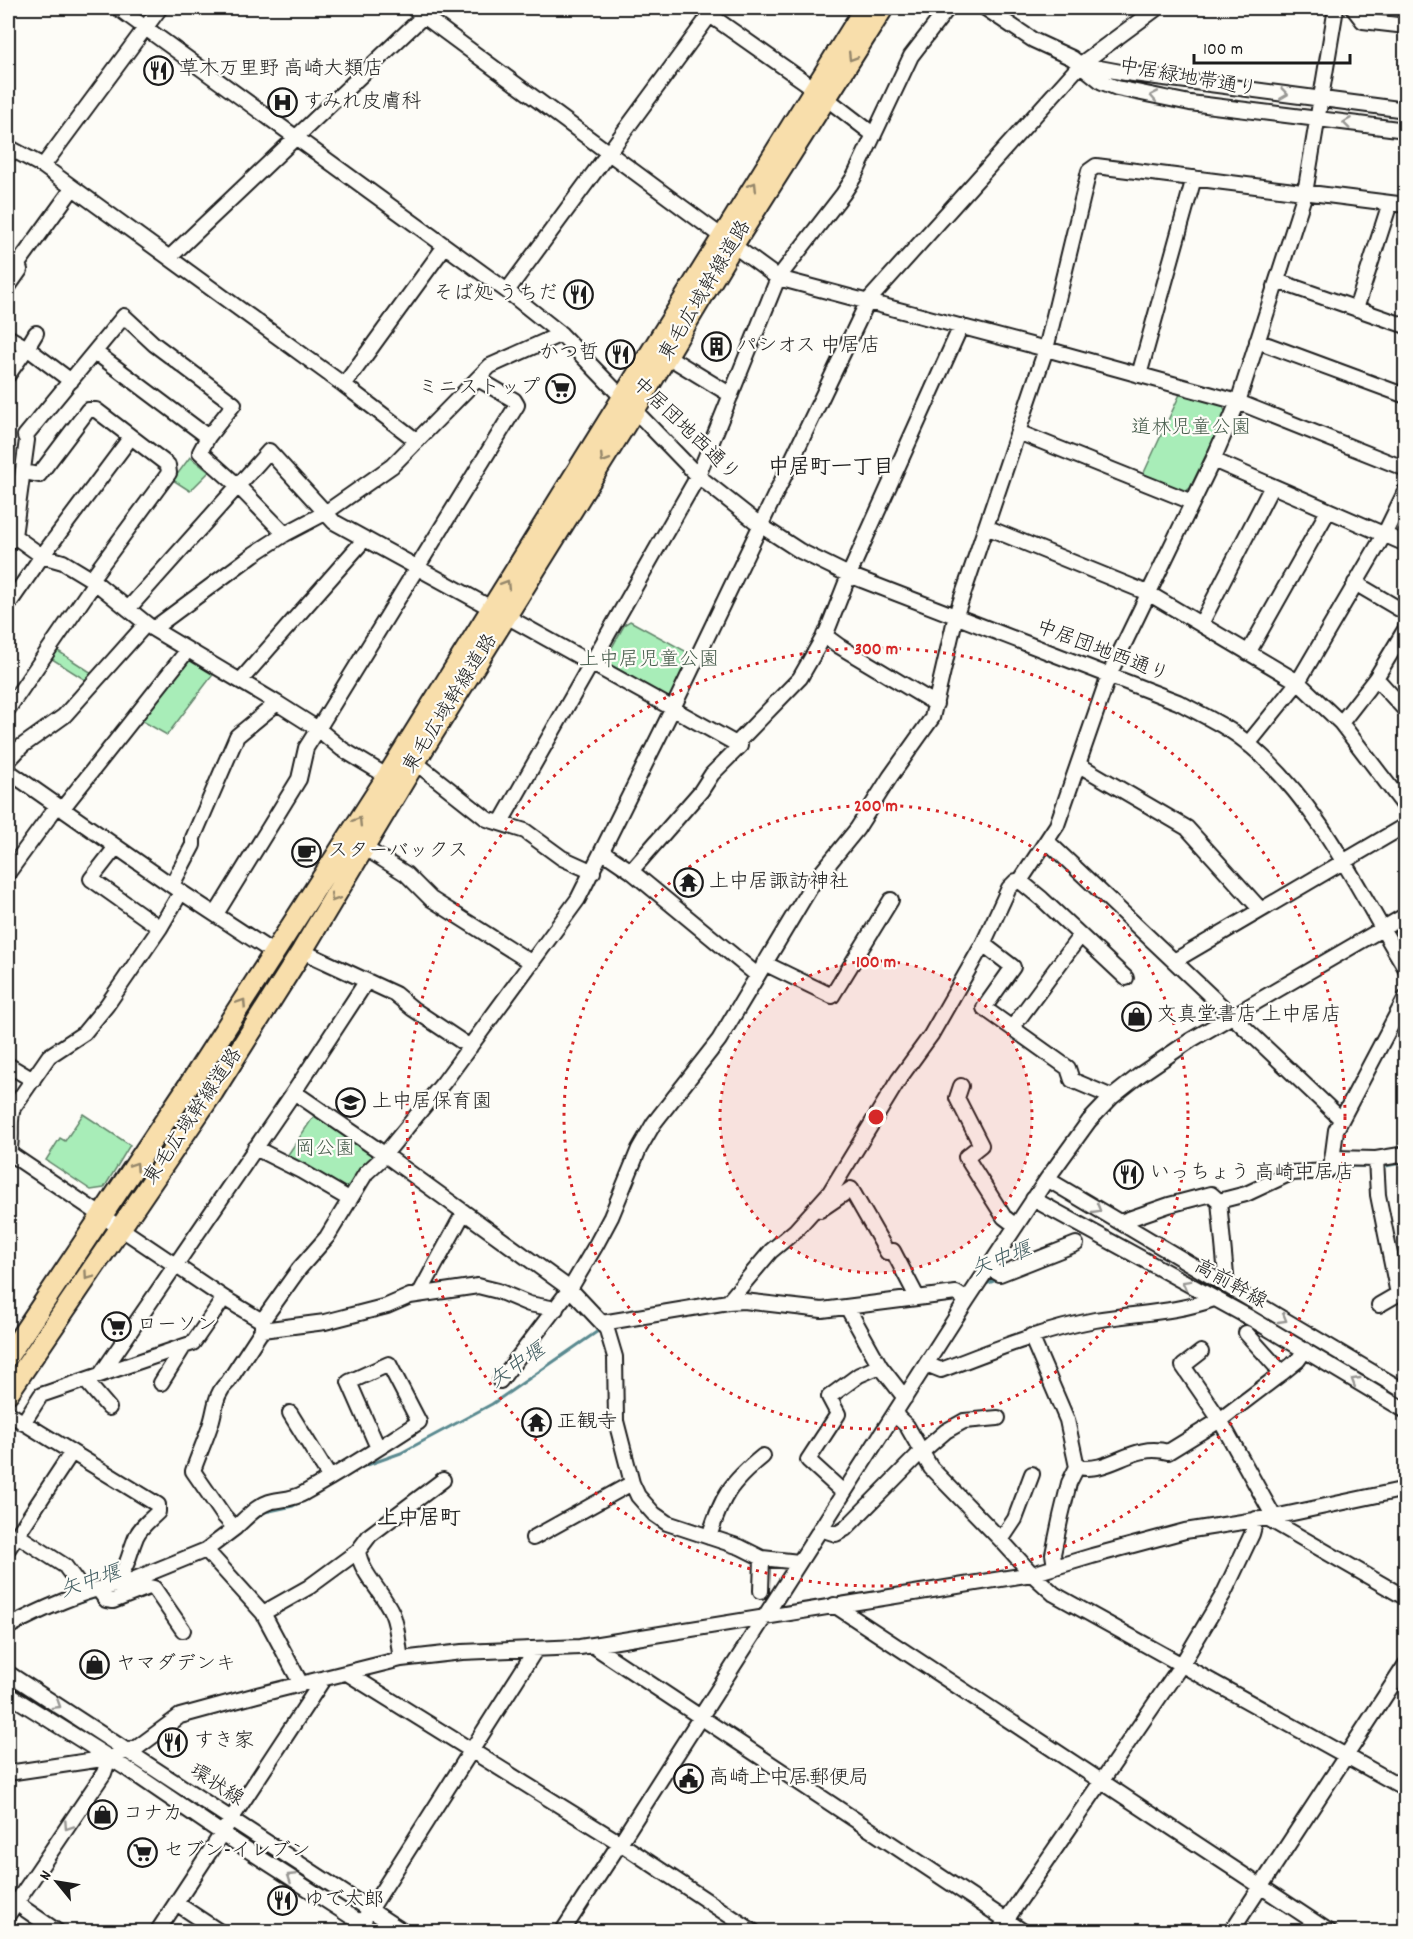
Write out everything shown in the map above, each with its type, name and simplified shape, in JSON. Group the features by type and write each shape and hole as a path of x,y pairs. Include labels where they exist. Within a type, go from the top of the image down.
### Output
{"highway":[{"name":"東毛広域幹線道路","path":"8,1356 274,953 394,781 820,93 865,8"},
{"name":"東毛広域幹線道路","path":"820,93 883,8"},
{"name":"東毛広域幹線道路","path":"629,403 667,356 727,241"},
{"name":"東毛広域幹線道路","path":"8,1393 213,1092 302,951 365,849 394,781 416,762 498,612"}],"street":[{"name":"中居団地西通り","path":"118,8 446,246 561,334 698,476 760,525 800,550 849,575 1178,702 1209,717 1248,744 1288,782 1313,812 1406,969"},
{"path":"43,166 160,8"},
{"path":"501,822 698,476 778,278 843,194 911,56 948,8"},
{"path":"985,8 1033,40 1081,64"},
{"path":"235,1528 193,1471 212,1422 214,1404 262,1325 299,1269 327,1237 366,1173 470,1047 578,899 673,708 868,302 1081,64 1157,8"},
{"path":"728,1302 771,1251 830,1192 899,1078 931,1035 983,944 1010,888 1016,881 1020,881 1058,825 1109,675 1213,460 1238,402 1305,193 1336,8"},
{"path":"1353,8 1363,21 1406,26"},
{"path":"170,257 423,10 607,153 778,278 1046,348 1238,402 1406,469"},
{"path":"507,291 708,10 874,135"},
{"name":"中居緑地帯通り","path":"1081,64 1126,73 1406,110"},
{"name":"中居緑地帯通り","path":"1081,64 1102,82 1129,91 1190,103 1406,130"},
{"path":"8,147 43,166 170,257 417,441"},
{"path":"500,1381 570,1289 611,1217 646,1134 719,1040 813,883 858,829 890,777 932,718 956,615 1046,348 1089,171 1096,166 1406,205"},
{"path":"1139,375 1194,178"},
{"path":"8,287 20,270 13,260 73,188"},
{"path":"1356,309 1390,203"},
{"path":"344,385 446,246"},
{"path":"1277,281 1406,326"},
{"path":"285,534 238,486 200,452 208,437 234,404 154,344 124,316 25,436 27,440 24,472 10,538 42,556 63,562 93,581 149,626 187,651 277,703 318,729 342,749 394,781"},
{"path":"736,744 800,678 824,635 961,326"},
{"path":"8,375 36,333"},
{"path":"8,761 22,746 64,716 149,626 285,534 326,513 392,466 489,366 561,334"},
{"path":"8,337 27,348 71,381"},
{"path":"1257,341 1406,396"},
{"path":"95,352 208,437"},
{"path":"667,356 731,395"},
{"path":"216,914 298,779 306,748 517,405 514,400 478,379"},
{"path":"8,709 93,581 169,473 168,465 96,410 88,410 39,475 24,472"},
{"path":"1018,432 1192,502"},
{"path":"8,605 131,438"},
{"path":"128,609 269,451 334,522 740,746 712,774 701,792 631,871"},
{"path":"1213,460 1406,544"},
{"path":"1201,624 1272,486"},
{"path":"1248,744 1298,682 1384,535 1406,490"},
{"path":"1248,652 1328,511"},
{"path":"986,527 1148,593 1298,682 1341,723 1406,808"},
{"path":"240,681 364,540"},
{"path":"1355,583 1406,613"},
{"path":"1341,723 1401,646 1406,628"},
{"path":"824,635 936,704"},
{"path":"8,873 187,651"},
{"path":"1376,678 1406,711"},
{"path":"277,703 237,736 193,838 193,844 160,928 108,1005 84,1033 49,1056 9,1114 11,1143 8,1154 103,1215 262,1325 325,1322 387,1306 420,1293 478,1286 498,1291 529,1304 556,1309"},
{"path":"416,762 487,819 525,831 562,858 593,872"},
{"path":"1079,765 1187,828 1261,910"},
{"path":"8,771 176,889 274,953"},
{"path":"1174,961 1406,825"},
{"path":"1047,841 1341,1119"},
{"path":"116,847 91,879 160,928"},
{"path":"365,849 406,874 431,899 532,963"},
{"path":"603,852 761,969 832,996 891,900"},
{"path":"1020,881 1126,978"},
{"path":"562,1932 967,1300 1033,1199 1089,1121 1112,1097 1183,1045 1406,915"},
{"path":"1012,1028 1080,936"},
{"path":"983,944 1013,967 984,1008 1068,1068 1072,1080 1112,1097"},
{"path":"302,951 395,994 413,1009 470,1047"},
{"path":"101,1374 294,1092 366,982"},
{"path":"1219,1201 1246,1194 1291,1173 1327,1171 1331,1168 1334,1139 1341,1119 1406,997"},
{"path":"8,1065 33,1080"},
{"path":"961,1086 957,1098 981,1145 966,1157 1004,1217 1016,1226"},
{"path":"294,1092 384,1154 570,1289 602,1323 607,1330 615,1357 616,1421 632,1483 638,1496 654,1514 667,1523 740,1547 762,1558 799,1562"},
{"path":"255,1148 302,1171 350,1199"},
{"path":"1332,1158 1377,1159 1406,1154"},
{"path":"1377,1159 1378,1195 1402,1293 1379,1305"},
{"name":"高前幹線","path":"1047,1179 1406,1392"},
{"path":"803,1221 852,1189 887,1252 893,1251 917,1298"},
{"path":"1120,1222 1211,1194 1219,1201 1227,1286"},
{"name":"高前幹線","path":"1033,1199 1305,1350 1406,1411"},
{"path":"420,1293 464,1212"},
{"path":"989,1268 1000,1274 1076,1244"},
{"path":"602,1323 728,1302 751,1302 813,1310 956,1293 967,1300"},
{"path":"23,1423 41,1395 193,1343 224,1298"},
{"path":"926,1364 941,1370 1031,1336 1095,1320 1194,1306 1214,1299"},
{"path":"847,1307 880,1366 905,1398"},
{"path":"1246,1333 1282,1373"},
{"path":"1031,1336 1067,1420 1077,1467 1069,1483 1061,1516 1053,1554 1055,1567"},
{"path":"161,1383 184,1346"},
{"path":"1077,1467 1104,1466 1148,1449 1168,1452 1220,1420 1298,1360 1305,1350"},
{"path":"1201,1352 1183,1366 1220,1420 1265,1518 1406,1598"},
{"path":"9,1622 209,1552 259,1507 271,1501 301,1495 330,1478 378,1448 419,1422 389,1364 349,1382 378,1448"},
{"path":"843,1492 808,1460 838,1414 829,1397 859,1375 880,1366"},
{"path":"85,1380 109,1408"},
{"path":"8,1413 158,1505 158,1512 142,1527 136,1537 127,1567 118,1578 99,1592"},
{"path":"290,1413 330,1478"},
{"path":"894,1414 907,1426 931,1468 1054,1594 1406,1790"},
{"path":"820,1529 836,1534 845,1529 946,1431 964,1421 998,1418"},
{"path":"8,1549 72,1452"},
{"path":"709,1537 720,1505 734,1482 763,1456"},
{"path":"1001,1540 1015,1519 1032,1473"},
{"path":"263,1613 309,1587 358,1551 370,1534 443,1480"},
{"path":"533,1538 632,1483"},
{"path":"8,1773 109,1758 129,1752 143,1744 180,1716 401,1659 462,1652 592,1645 1032,1574 1185,1531 1265,1518 1406,1489"},
{"path":"1002,1926 1182,1664 1224,1593 1252,1534 1265,1518"},
{"path":"17,1535 113,1600 149,1587 154,1588 183,1630"},
{"path":"358,1551 367,1572 393,1613 401,1659"},
{"path":"209,1552 263,1613 301,1684"},
{"path":"761,1591 762,1558"},
{"path":"834,1605 1330,1932"},
{"path":"592,1645 1002,1926 1024,1932"},
{"path":"359,1927 536,1649"},
{"path":"1231,1932 1406,1664"},
{"name":"環状線","path":"8,1673 404,1932"},
{"path":"347,1673 620,1843 754,1932"},
{"path":"157,1932 324,1678"},
{"name":"環状線","path":"8,1694 109,1758 359,1927 375,1932"},
{"path":"58,1932 10,1905 104,1773 109,1758"},
{"path":"176,1903 220,1932"}],"green space":[{"name":"道林児童公園","path":"1181,392 1221,403 1226,413 1190,488 1183,493 1142,477"},
{"path":"190,457 209,472 190,491 173,480"},
{"name":"上中居児童公園","path":"630,621 687,652 691,659 671,698 664,699 606,668 605,660 625,624"},
{"path":"55,649 95,675 90,683 49,657"},
{"path":"191,658 215,672 167,735 139,719 186,659"},
{"path":"383,796 388,799 198,1100 164,1143 126,1199 124,1198 202,1085"},
{"name":"岡公園","path":"316,1113 377,1152 348,1192 285,1159"},
{"path":"83,1114 130,1145 104,1188 91,1190 46,1160 60,1138 65,1141"}],"waterway":[{"name":"矢中堰","path":"1386,1166 1406,1162"},
{"name":"矢中堰","path":"1340,1166 1368,1166"},
{"name":"矢中堰","path":"1196,1205 1211,1201"},
{"name":"矢中堰","path":"983,1285 999,1279"},
{"name":"矢中堰","path":"356,1469 401,1453 492,1404 601,1329"},
{"name":"矢中堰","path":"248,1524 265,1512 293,1506 317,1493"},
{"name":"矢中堰","path":"23,1627 68,1606 97,1597"}],"place":[{"name":"草木万里野 高崎大類店","path":"158,70"},
{"name":"すみれ皮膚科","path":"282,103"},
{"name":"そば処 うちだ","path":"579,295"},
{"name":"パシオス 中居店","path":"716,347"},
{"name":"かつ哲","path":"620,354"},
{"name":"ミニストップ","path":"561,389"},
{"name":"スターバックス","path":"307,852"},
{"name":"上中居諏訪神社","path":"688,883"},
{"name":"文真堂書店 上中居店","path":"1136,1016"},
{"name":"上中居保育園","path":"351,1103"},
{"name":"いっちょう 高崎中居店","path":"1129,1174"},
{"name":"ローソン","path":"116,1326"},
{"name":"正観寺","path":"536,1423"},
{"name":"ヤマダデンキ","path":"95,1665"},
{"name":"すき家","path":"173,1742"},
{"name":"高崎上中居郵便局","path":"688,1779"},
{"name":"コナカ","path":"102,1815"},
{"name":"セブン-イレブン","path":"143,1852"},
{"name":"ゆで太郎","path":"283,1901"}],"district":[{"name":"中居町一丁目","path":"831,469"},
{"name":"上中居町","path":"419,1520"}]}
